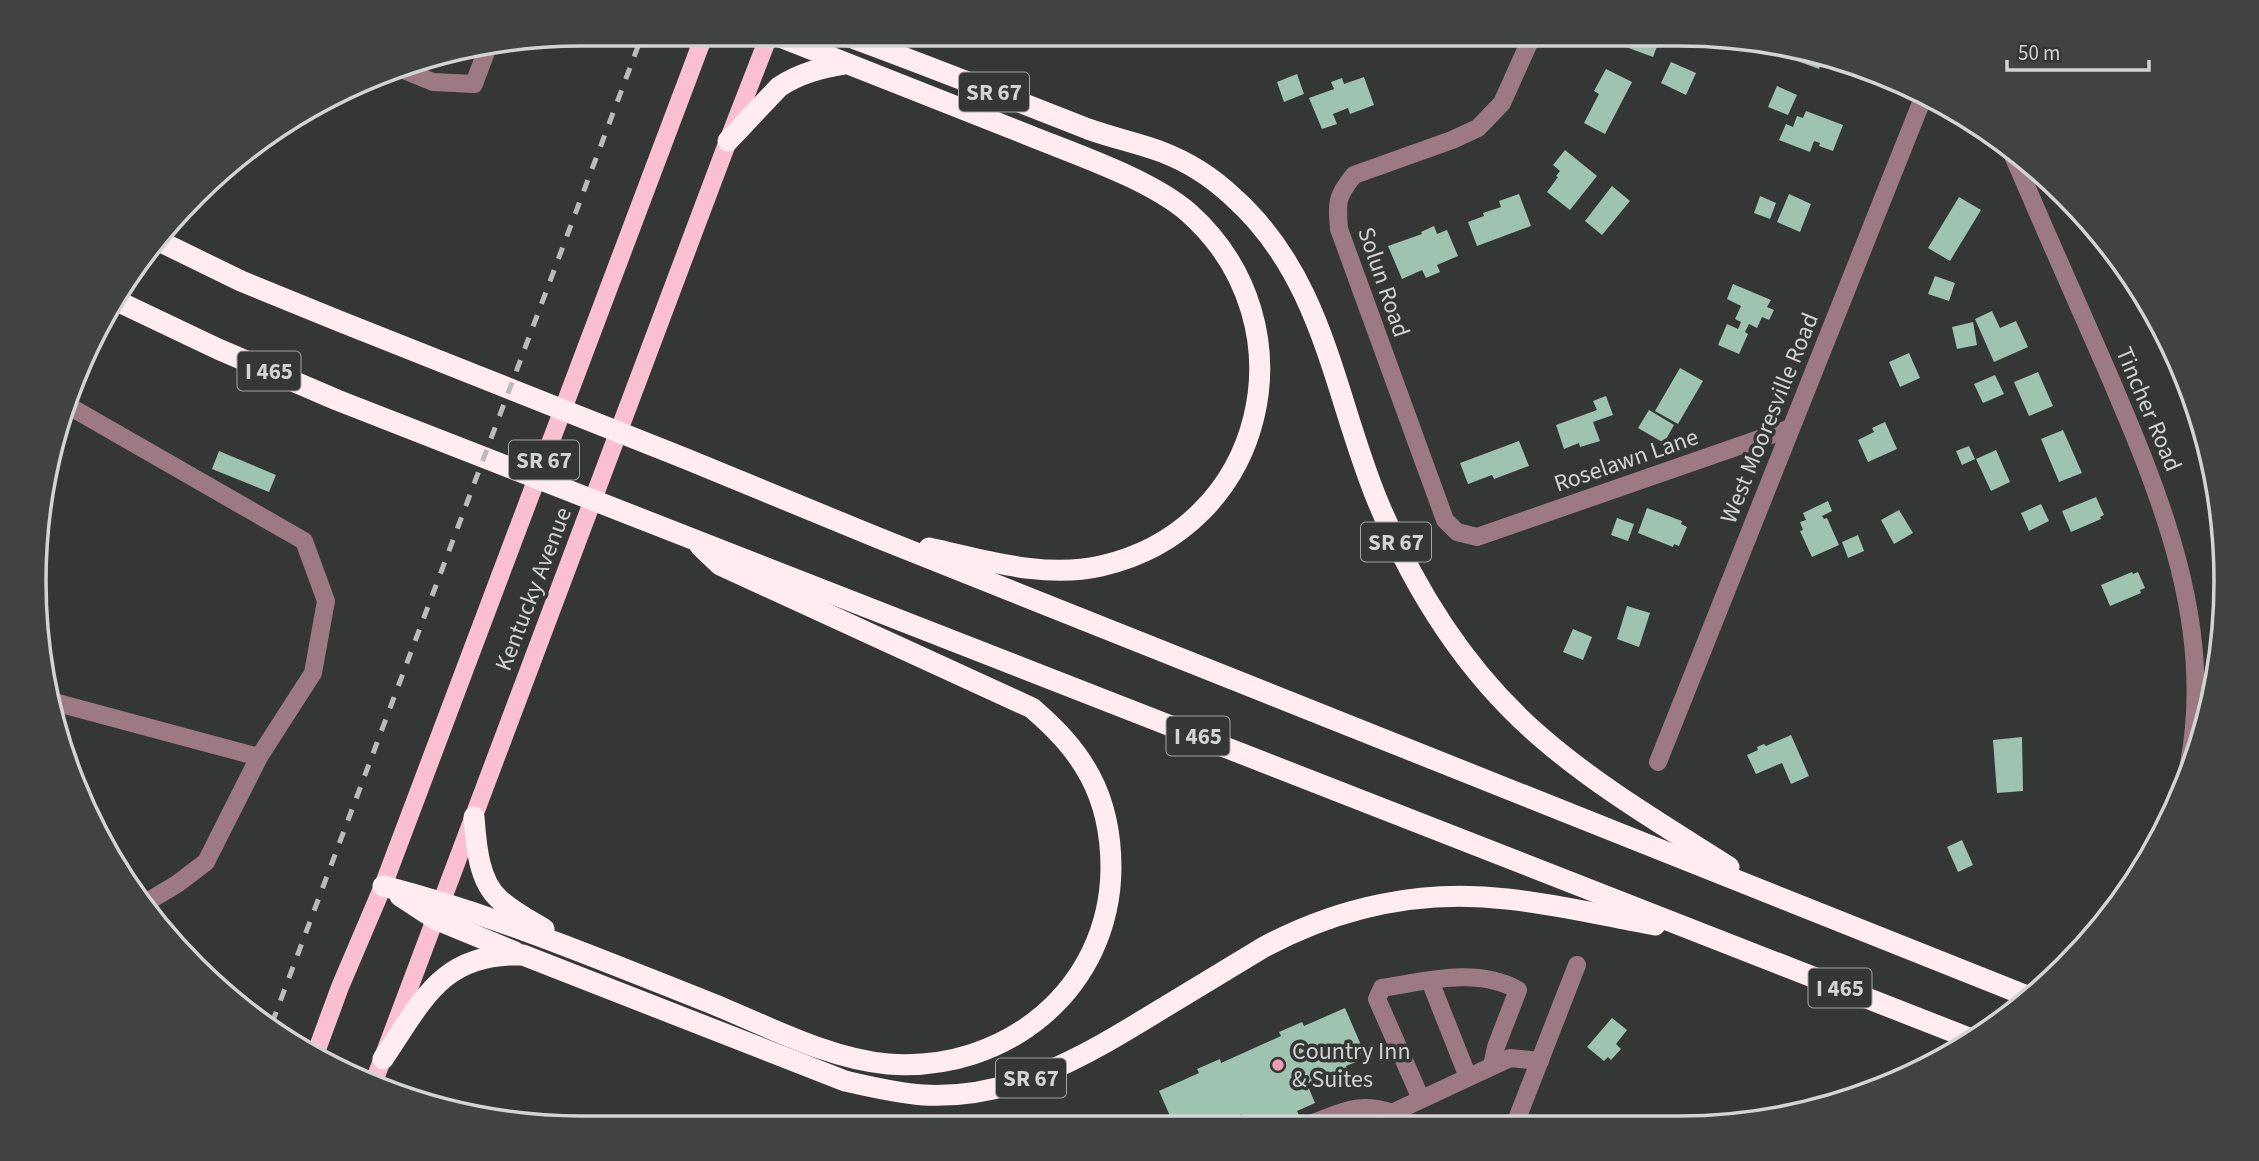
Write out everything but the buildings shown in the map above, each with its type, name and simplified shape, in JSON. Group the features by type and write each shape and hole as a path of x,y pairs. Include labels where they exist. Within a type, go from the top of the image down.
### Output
{"highway":[{"path":"803,46 1062,149 1142,183 1177,203 1213,238 1232,266 1252,312 1259,352 1260,378 1256,410 1236,465 1201,513 1176,534 1154,547 1132,557 1100,566 1053,571 1023,568 876,537"},
{"name":"SR 67","path":"886,46 1100,134 1179,159 1234,197 1269,234 1304,292 1390,530 1422,592 1473,666 1522,720 1575,765 1629,803 1772,894"},
{"path":"727,141 788,80 818,68 846,63"},
{"name":"I 465","path":"165,244 241,281 2019,993"},
{"name":"I 465","path":"123,304 218,349 427,435 1961,1035"},
{"path":"438,910 575,950 838,1053 888,1063 927,1064 960,1058 995,1046 1026,1030 1053,1007 1077,979 1094,949 1105,916 1111,886 1111,848 1104,811 1091,777 1073,748 1032,708 720,565 691,538"},
{"path":"474,817 481,867 493,893 508,906 575,950"},
{"path":"383,886 438,910 523,956"},
{"name":"SR 67","path":"383,1059 431,991 453,970 477,959 492,956 523,956 845,1081 881,1090 925,1095 966,1093 1005,1086 1057,1069 1103,1045 1293,932 1353,910 1383,903 1446,896 1507,899 1705,935"}],"main road":[{"name":"Kentucky Avenue","path":"318,1047 383,886 700,46"},
{"name":"Kentucky Avenue","path":"377,1075 765,46"}],"street":[{"name":"Solun Road","path":"1477,537 1457,532 1443,517 1339,229 1337,201 1354,175 1478,128 1502,103 1528,46"},
{"path":"411,73 433,82 474,84 485,54"},
{"name":"West Mooresville Road","path":"1658,762 1921,104"},
{"name":"Tincher Road","path":"2018,168 2133,432 2169,529 2187,596 2195,648 2196,715"},
{"path":"74,409 304,541 326,601 313,673 259,757 205,862 151,899"},
{"name":"Roselawn Lane","path":"1477,537 1791,428"},
{"path":"60,704 259,757"},
{"path":"1518,1116 1577,965"},
{"path":"1421,1099 1377,999 1382,988 1462,976 1503,982 1518,990 1496,1047 1492,1066"},
{"path":"1430,981 1468,1077"},
{"path":"1391,1116 1421,1099 1510,1058 1540,1061"},
{"path":"1332,1116 1356,1107 1381,1109 1384,1116"}],"railway":[{"path":"274,1018 638,46"}],"place":[{"name":"Country Inn & Suites","path":"1278,1065"}]}
